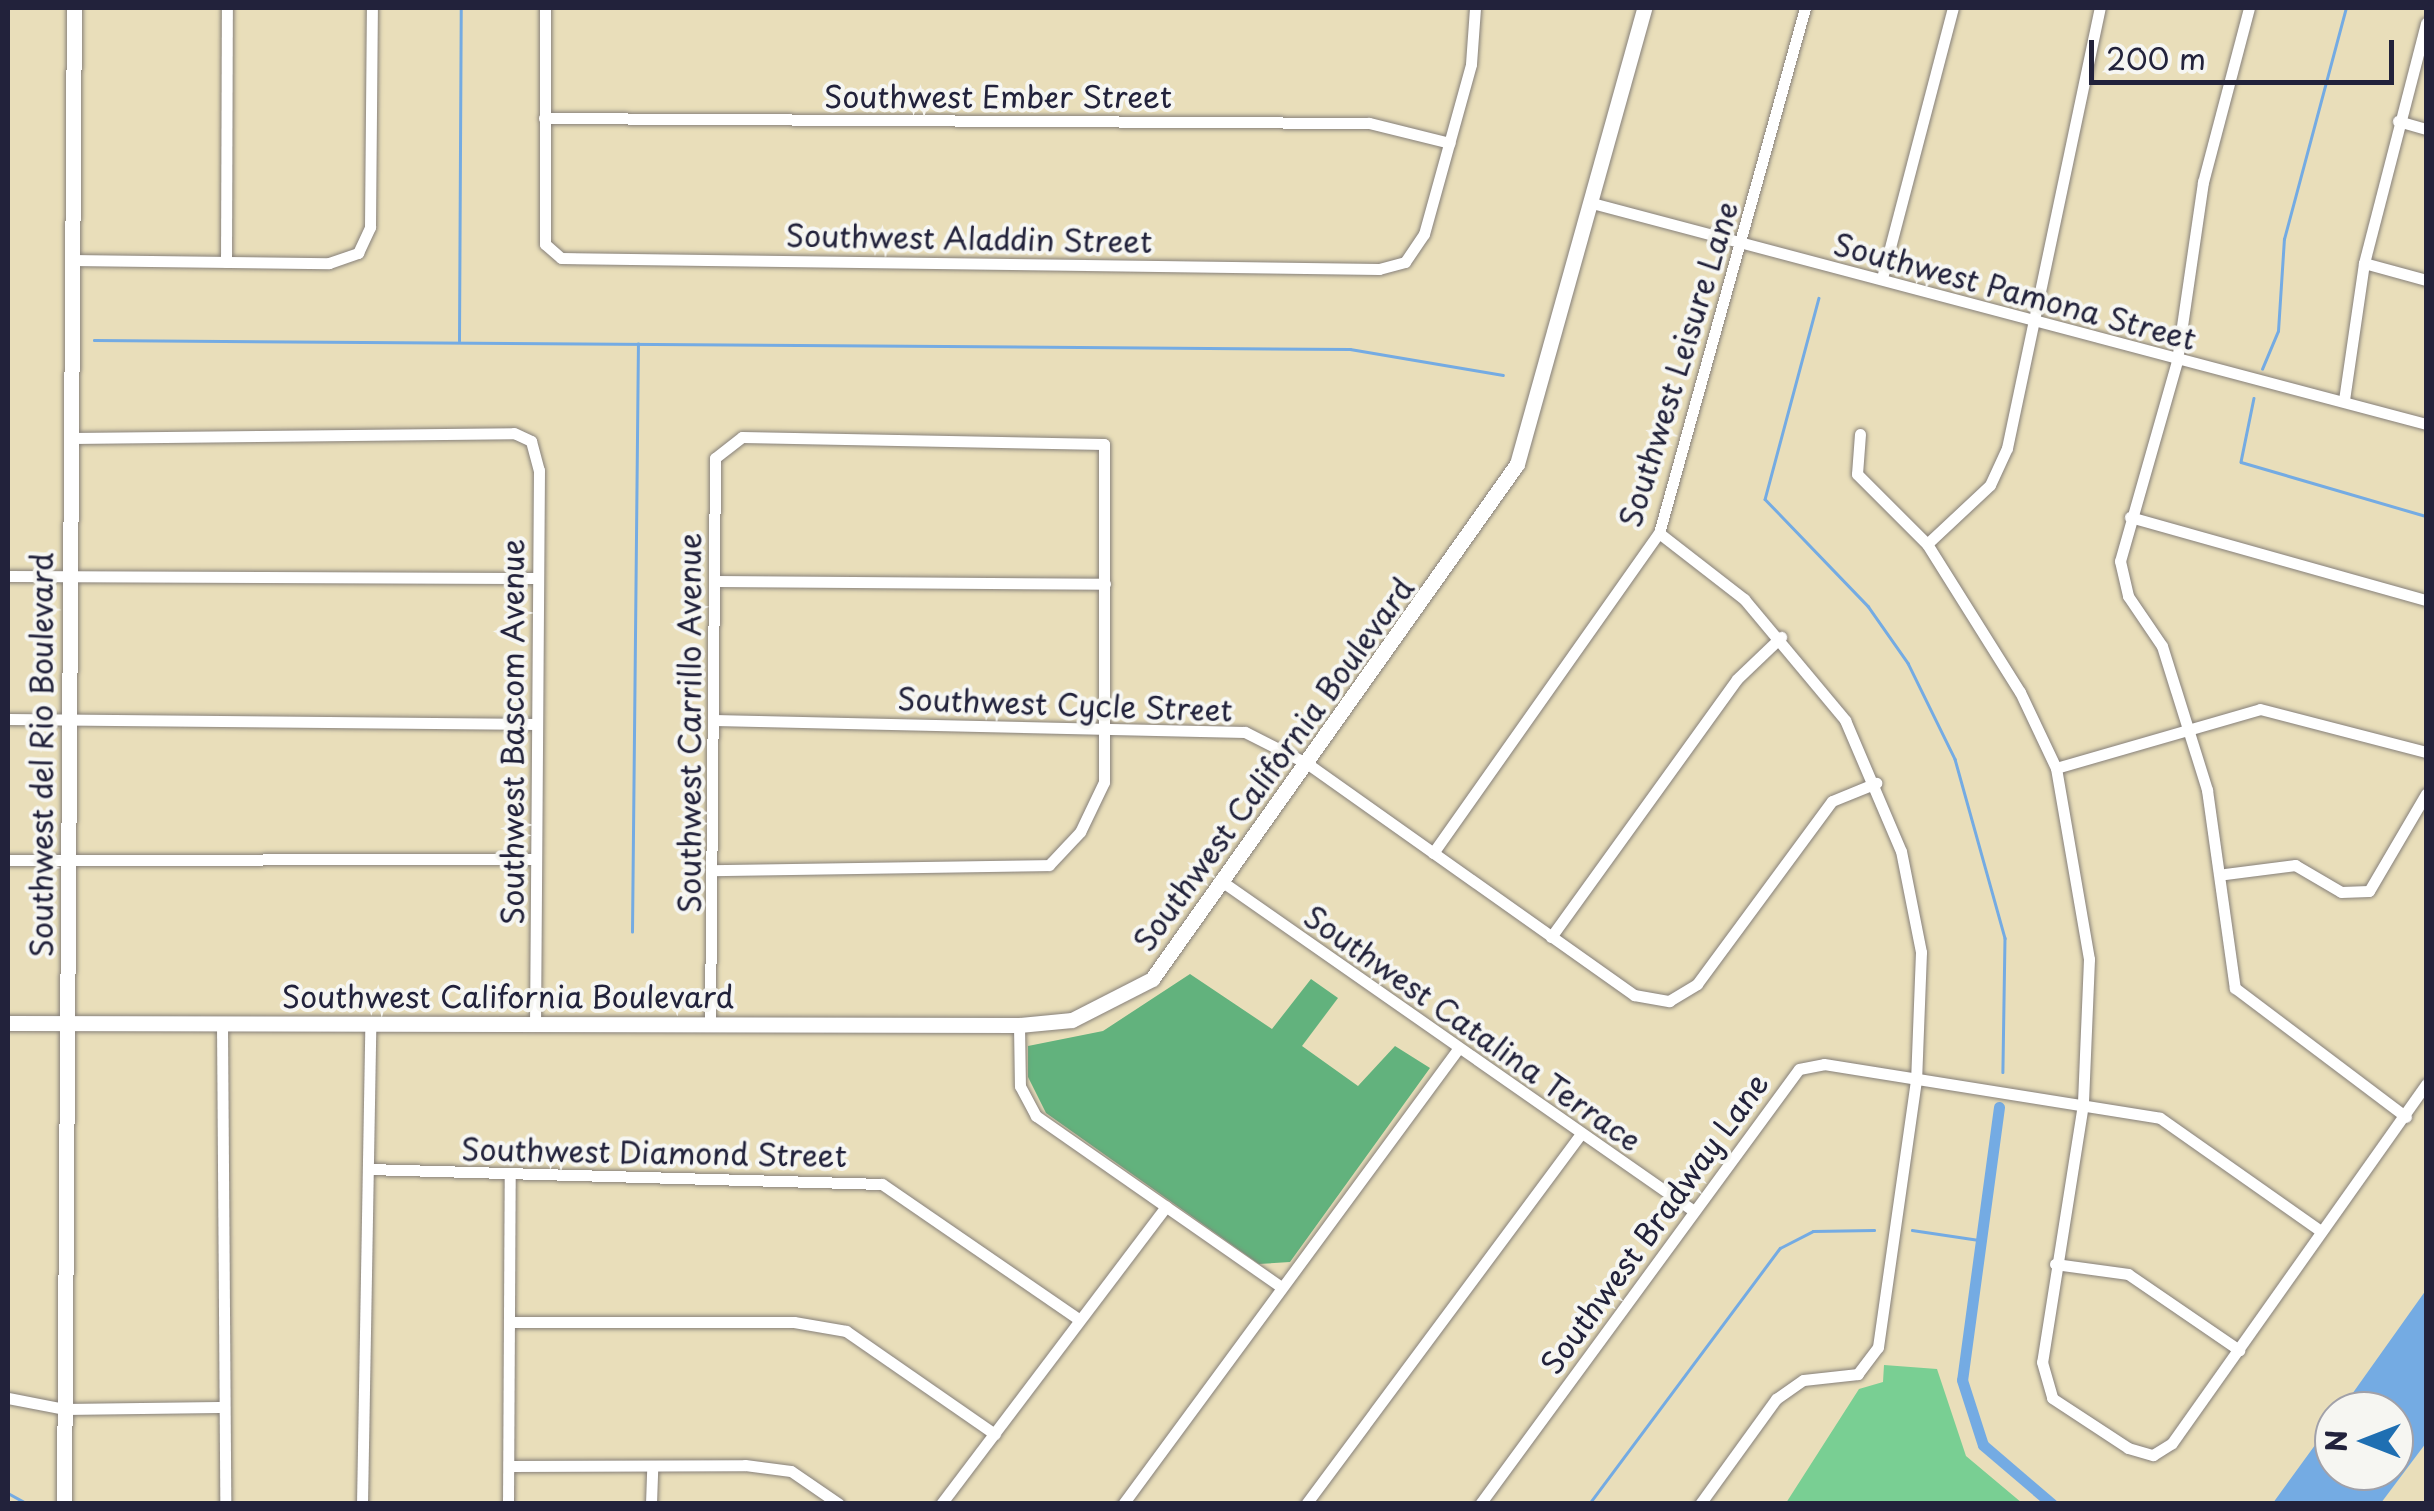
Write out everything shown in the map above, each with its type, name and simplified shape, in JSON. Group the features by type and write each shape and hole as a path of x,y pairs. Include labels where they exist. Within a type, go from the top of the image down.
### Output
{"street":[{"name":"Southwest del Rio Boulevard","path":"64,1504 74,8"},
{"path":"226,8 226,262"},
{"path":"71,260 330,264 358,252 370,227 372,8"},
{"path":"544,118 545,8"},
{"path":"1450,143 1475,8"},
{"name":"Southwest California Boulevard","path":"8,1022 370,1027 710,1022 1019,1024 1072,1020 1152,979 1227,885 1517,464 1644,8"},
{"name":"Southwest Leisure Lane","path":"1432,853 1659,532 1744,246 1805,8"},
{"path":"1882,278 1953,8"},
{"path":"1926,544 1990,485 2038,317 2070,115 2100,8"},
{"path":"2250,8 2203,182 2177,361 2120,560 2128,596 2162,646 2190,729 2225,874 2235,988 2247,1004 2406,1117"},
{"path":"2344,400 2364,263 2426,23"},
{"name":"Southwest Ember Street","path":"544,118 1369,124 1450,143"},
{"name":"Southwest Aladdin Street","path":"544,118 545,244 560,258 1396,266 1419,248 1450,143"},
{"path":"2398,121 2426,128"},
{"name":"Southwest Pamona Street","path":"1592,203 1744,246 2038,317 2177,361 2344,400 2426,424"},
{"path":"2364,263 2426,280"},
{"name":"Southwest Bascom Avenue","path":"72,438 514,433 531,441 538,578 535,1024"},
{"path":"1860,434 1858,474 1926,544 2020,692 2056,768 2088,959 2083,1104 2042,1362 2052,1398 2152,1454 2172,1443 2426,1084"},
{"name":"Southwest Carrillo Avenue","path":"710,1022 715,870 715,458 742,437 1104,444 1105,584"},
{"path":"2130,517 2426,600"},
{"path":"1659,532 1781,638 1844,720 1876,784 1921,952 1916,1080 1878,1347 1858,1374 1802,1380 1776,1400 1700,1504"},
{"path":"8,576 538,578"},
{"path":"715,581 1105,584 1106,728 1104,782 1080,832 1049,865 715,870"},
{"path":"1550,938 1737,680 1781,638"},
{"path":"2056,768 2266,709 2426,752"},
{"path":"8,719 537,724"},
{"name":"Southwest Cycle Street","path":"714,720 1245,732 1308,764 1634,995 1669,1001 1697,984 1832,801 1876,784"},
{"path":"2225,874 2296,865 2341,892 2369,892 2426,794"},
{"path":"8,860 536,859"},
{"name":"Southwest Catalina Terrace","path":"1227,885 1579,1136 1691,1210"},
{"path":"222,1024 219,1407 225,1504"},
{"path":"1019,1024 1028,1106 1280,1286"},
{"path":"362,1504 370,1027"},
{"path":"1123,1504 1458,1049"},
{"name":"Southwest Bradway Lane","path":"1480,1504 1691,1210 1799,1069 1824,1064 1916,1080"},
{"path":"1916,1080 2160,1118 2321,1231"},
{"path":"1306,1504 1579,1136"},
{"name":"Southwest Diamond Street","path":"368,1170 882,1184 1077,1318"},
{"path":"508,1504 510,1173"},
{"path":"942,1504 1077,1318 1166,1207"},
{"path":"2055,1264 2128,1274 2238,1350"},
{"path":"510,1322 794,1322 846,1331 995,1434"},
{"path":"8,1398 64,1409 219,1407"},
{"path":"509,1466 792,1471 839,1504"},
{"path":"651,1504 652,1466"}],"green space":[{"path":"1190,974 1272,1029 1311,979 1338,998 1302,1046 1358,1086 1395,1046 1430,1068 1290,1262 1259,1264 1046,1113 1028,1077 1028,1046 1103,1031"},
{"path":"1884,1365 1937,1369 1966,1456 2022,1503 1786,1503 1859,1389 1883,1382"}],"water":[{"path":"2426,1290 2426,1443 2414,1459 2414,1391 2354,1391"},
{"path":"2314,1447 2314,1491 2390,1491 2381,1503 2273,1503"}],"waterway":[{"path":"459,341 461,8"},
{"path":"2262,369 2278,331 2284,239 2346,8"},
{"path":"1819,298 1765,499 1868,606 1908,663 1955,759 2005,938 2003,1072"},
{"path":"94,340 1350,349 1503,375"},
{"path":"632,932 638,344"},
{"path":"2254,398 2241,462 2426,516"},
{"path":"1999,1107 1962,1380 1983,1445 2052,1504"},
{"path":"1589,1504 1780,1248 1813,1231 1874,1230"},
{"path":"1912,1230 1980,1240"},
{"path":"8,1493 28,1504"}]}
